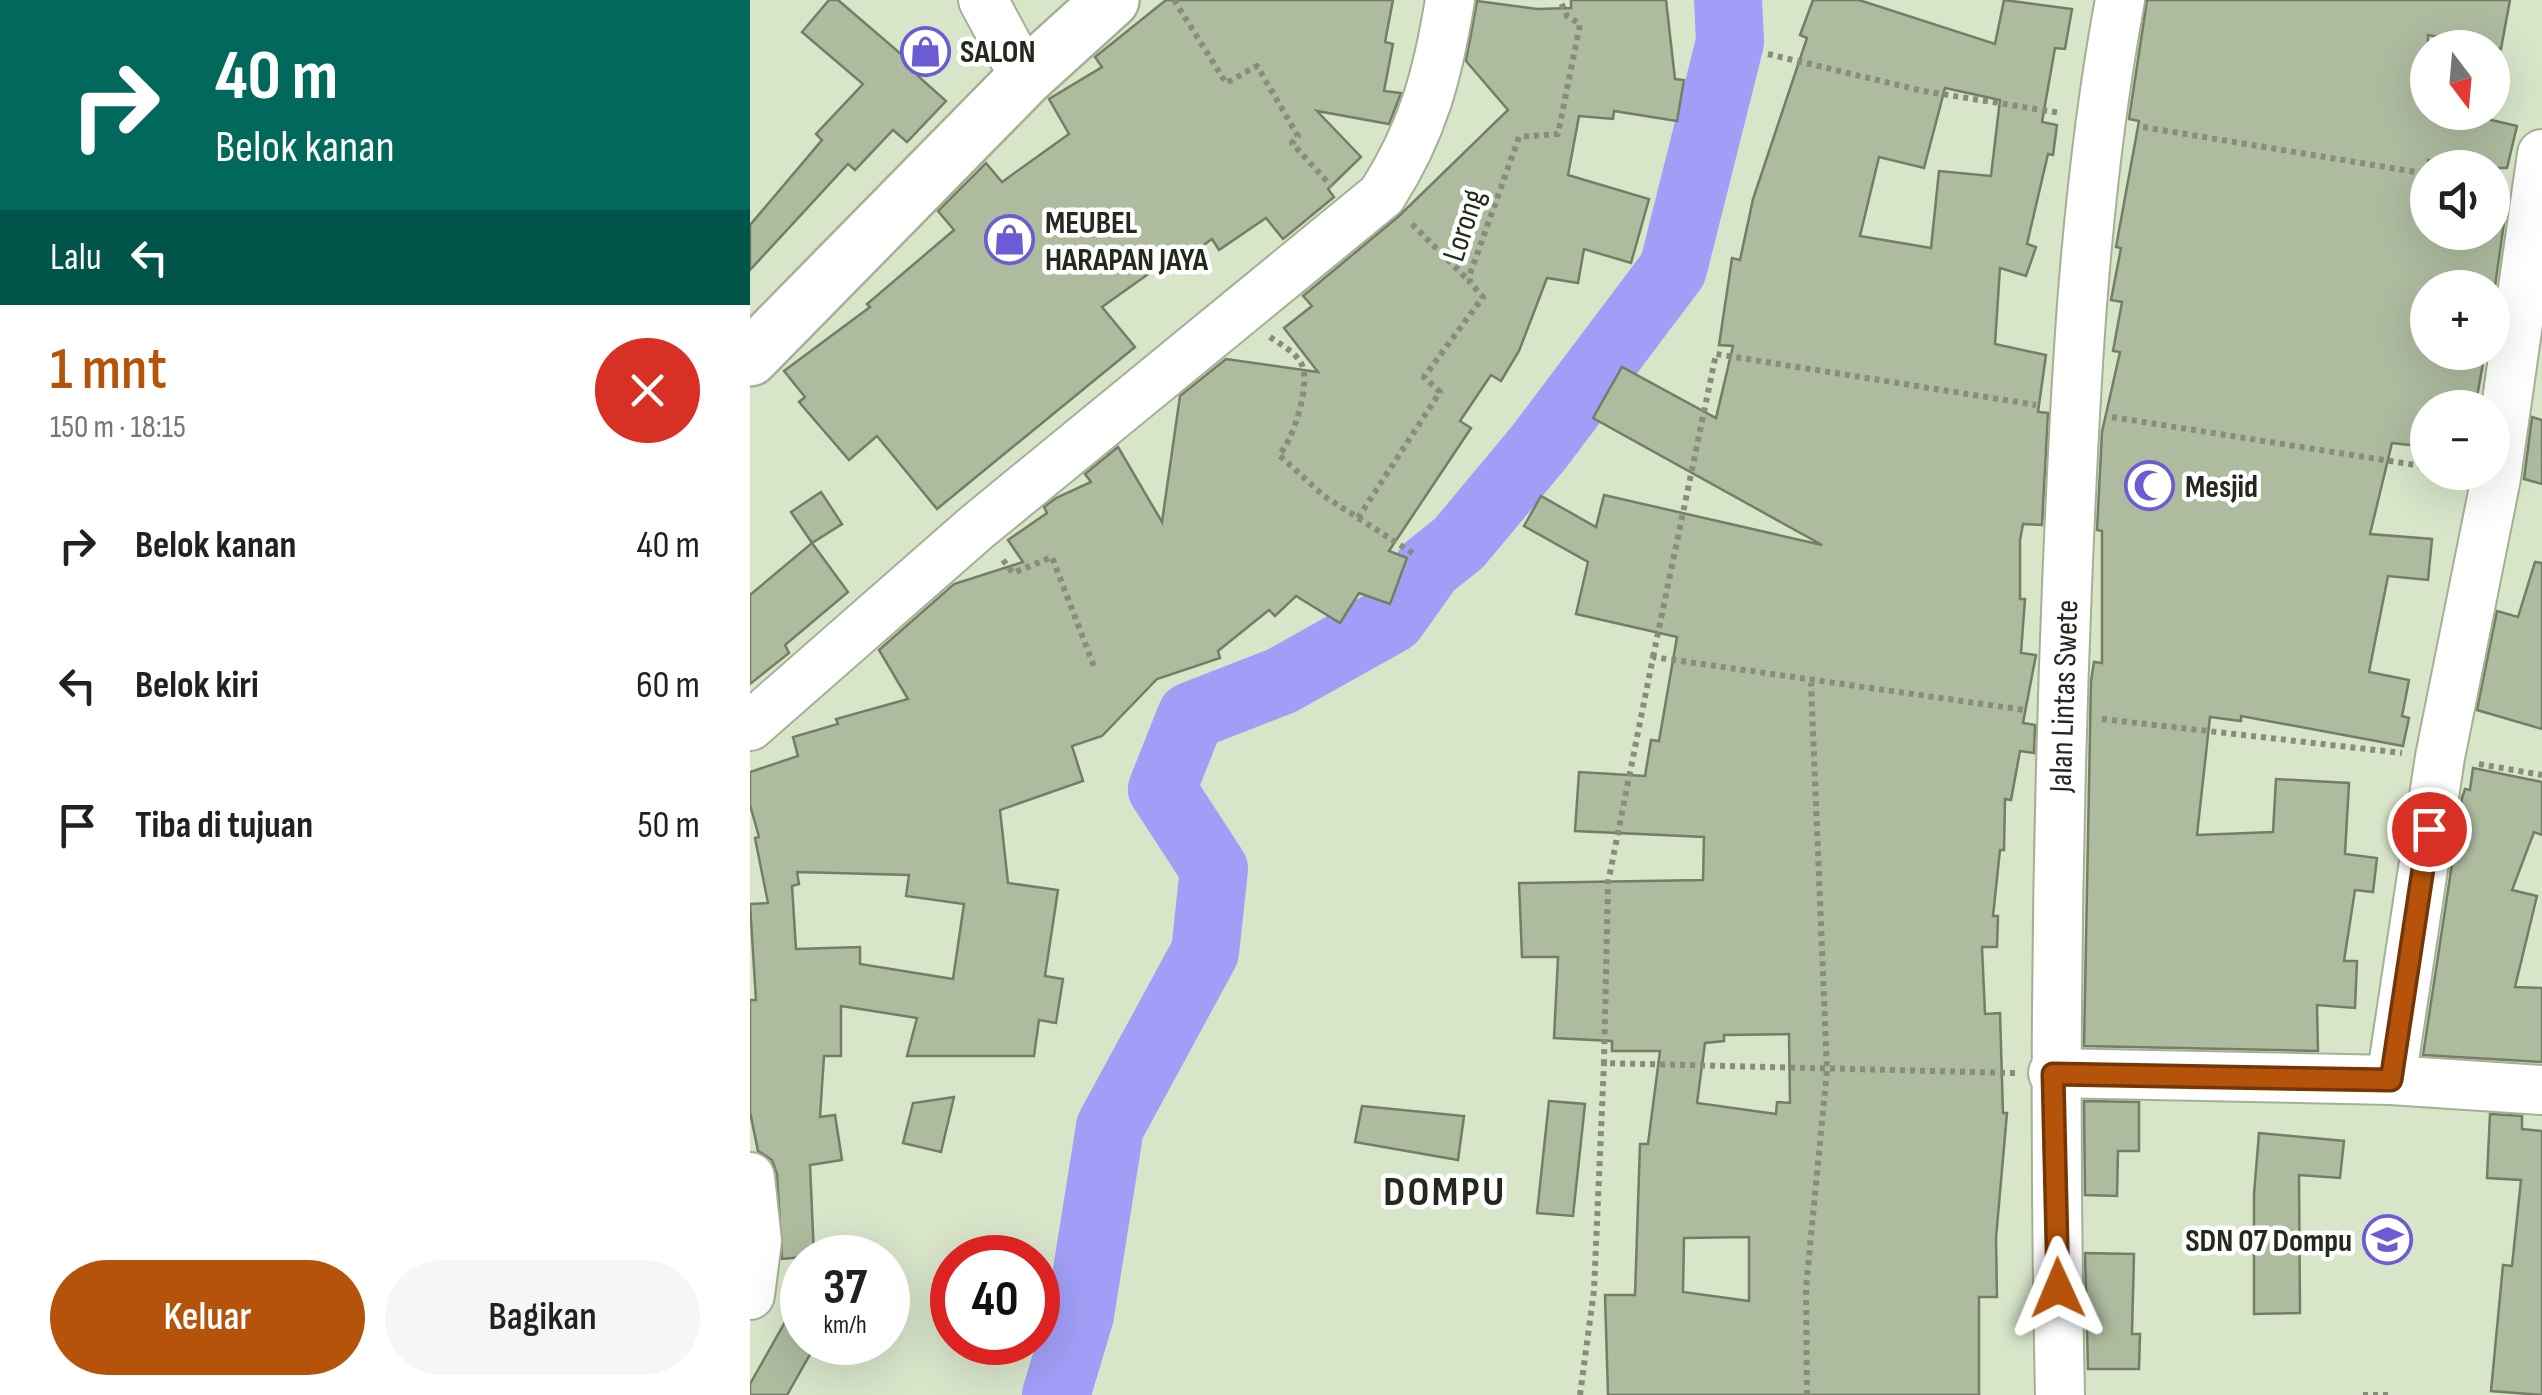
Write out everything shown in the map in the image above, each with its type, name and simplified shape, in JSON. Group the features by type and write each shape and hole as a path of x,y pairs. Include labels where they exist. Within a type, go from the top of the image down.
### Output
{"main road":[{"path":"750,358 1025,78 1111,0"}],"street":[{"path":"983,0 1025,78"},
{"path":"750,726 978,527 1236,312 1371,206 1417,138 1440,62 1450,0"},
{"name":"Jalan Lintas Swete","path":"2060,1395 2053,1074 2074,411 2098,119 2120,0"},
{"path":"2391,1080 2440,758 2496,478 2541,180"},
{"path":"2053,1074 2391,1080 2542,1090"},
{"path":"750,1177 757,1241 750,1294"}],"path":[{"path":"1174,0 1226,83 1257,66 1298,136 1292,143 1470,282"},
{"name":"Lorong","path":"1358,518 1440,392 1424,377 1483,298 1470,282 1519,137 1558,134 1580,24 1567,16 1560,0"},
{"path":"1236,312 1299,358 1306,374 1293,440 1279,455 1324,496 1414,554"},
{"path":"1580,1395 1594,1290 1608,883 1716,354 2410,465"},
{"path":"978,527 1013,573 1052,558 1095,669"},
{"path":"1652,657 1811,683 2440,758 2542,775"},
{"path":"1808,1395 1806,1288 1827,1070 1811,683"},
{"path":"1604,1063 2053,1074"},
{"path":"2363,1395 2391,1395"}],"building":[{"path":"829,0 838,0 922,72 918,76 946,101 907,142 893,130 855,170 848,164 750,270 750,225 822,140 816,134 863,84 802,32"},
{"path":"1166,0 1393,0 1385,42 1393,44 1384,91 1401,93 1389,124 1317,111 1361,157 1328,189 1334,197 1283,239 1266,218 1219,250 1212,239 1166,272 1161,265 1102,307 1135,347 937,509 877,436 849,460 799,402 805,397 784,371 870,307 867,304 954,230 938,211 986,163 1002,182 1069,134 1049,99 1102,67 1095,57"},
{"path":"1571,0 1666,0 1675,79 1684,80 1677,121 1614,111 1613,119 1579,116 1568,175 1649,199 1631,263 1584,249 1578,283 1547,278 1519,351 1501,381 1491,375 1460,421 1471,428 1389,551 1407,558 1390,604 1359,593 1340,623 1296,596 1275,616 1269,610 1218,651 1220,658 1157,679 1102,736 1072,746 1083,781 1000,810 1008,883 1058,890 1045,976 1063,979 1056,1023 1039,1020 1034,1056 907,1056 917,1018 841,1006 841,1056 824,1056 820,1117 835,1115 842,1160 810,1165 813,1235 781,1235 777,1174 772,1160 758,1151 750,1112 750,1000 756,1000 750,904 768,903 755,838 759,837 750,805 750,772 798,756 793,737 838,724 836,719 908,699 879,650 954,584 1023,562 1008,540 1047,513 1044,507 1056,498 1091,482 1085,474 1118,447 1162,522 1180,396 1226,359 1318,372 1284,328 1312,306 1303,296 1399,216 1508,110 1466,61 1477,1 1537,9 1571,8","holes":["797,872 909,875 906,896 964,904 953,979 860,964 860,947 796,949 792,886 799,884"]},
{"path":"1813,0 1859,0 1995,44 2004,0 2072,9 2065,49 2055,48 2042,122 2057,125 2053,155 2048,154 2027,244 2036,247 2026,276 2000,268 1995,344 2046,355 2038,412 2048,413 2042,525 2023,524 2020,540 2020,599 2025,599 2021,653 2036,655 2023,723 2035,725 2034,753 2020,751 2011,800 2005,799 2004,850 2000,850 1993,916 1998,916 1997,947 1982,947 1985,1014 2000,1013 2003,1113 2007,1113 1996,1238 1997,1297 1979,1297 1979,1395 1608,1395 1605,1295 1635,1295 1640,1144 1648,1144 1660,1051 1612,1051 1612,1041 1554,1038 1558,957 1522,957 1519,883 1703,880 1704,837 1575,831 1579,772 1645,776 1651,740 1659,741 1677,637 1576,614 1588,562 1524,526 1541,496 1596,527 1604,495 1822,545 1593,418 1622,367 1716,418 1733,346 1719,345 1732,258 1740,260 1753,199 1807,38 1800,35","holes":["1945,88 2000,100 1991,176 1939,171 1931,248 1860,236 1879,157 1924,168","1789,1034 1790,1103 1777,1102 1776,1114 1697,1103 1705,1043 1724,1041 1724,1035","1749,1237 1749,1301 1683,1292 1684,1238"]},
{"path":"2147,0 2510,0 2504,30 2410,30 2410,130 2510,130 2510,124 2517,126 2510,155 2510,150 2410,150 2410,250 2500,250 2497,270 2410,270 2410,370 2482,370 2478,390 2410,390 2410,445 2392,443 2370,534 2432,539 2428,580 2388,576 2369,672 2409,680 2402,716 2409,718 2403,746 2241,716 2241,721 2210,717 2197,835 2273,832 2276,779 2349,783 2345,854 2377,858 2373,892 2355,890 2344,961 2357,961 2355,1008 2317,1005 2318,1051 2084,1046 2091,681 2094,662 2102,663 2102,531 2097,530 2102,432 2120,352 2113,351 2122,302 2111,300 2121,248 2116,247 2139,121 2129,119"},
{"path":"2532,417 2542,420 2542,484 2524,479"},
{"path":"821,492 842,524 812,543 791,512"},
{"path":"812,543 848,592 785,645 789,653 750,684 750,595"},
{"path":"2535,562 2542,563 2542,729 2477,710 2497,611 2518,617"},
{"path":"2473,768 2542,782 2542,835 2534,832 2512,890 2537,896 2515,987 2542,988 2542,1062 2423,1055 2462,798 2465,789 2470,790"},
{"path":"954,1097 941,1152 903,1143 913,1103"},
{"path":"1549,1101 1585,1104 1573,1216 1537,1213"},
{"path":"2084,1101 2139,1102 2139,1151 2118,1151 2117,1196 2085,1195"},
{"path":"1362,1106 1464,1116 1458,1160 1355,1142"},
{"path":"2490,1114 2522,1116 2522,1129 2542,1131 2542,1395 2491,1391 2503,1265 2512,1266 2521,1180 2487,1178"},
{"path":"2259,1133 2344,1141 2340,1178 2299,1175 2300,1313 2254,1314 2254,1194"},
{"path":"2085,1253 2134,1254 2132,1334 2140,1334 2139,1369 2088,1369"},
{"path":"780,1331 780,1365 804,1365 787,1395 750,1395 750,1384"}],"waterway":[{"path":"1056,1395 1080,1315 1110,1127 1205,952 1214,869 1162,789 1191,716 1281,681 1392,619 1429,567 1459,543 1539,447 1673,269 1730,42 1728,0"}],"place":[{"name":"SALON","path":"925,51"},
{"name":"MEUBEL HARAPAN JAYA","path":"1010,240"},
{"name":"Mesjid","path":"2150,486"},
{"name":"SDN 07 Dompu","path":"2387,1240"}],"district":[{"name":"DOMPU","path":"1445,1190"}],"route":[{"path":"2058,1288 2053,1074 2391,1080 2429,829"}]}
